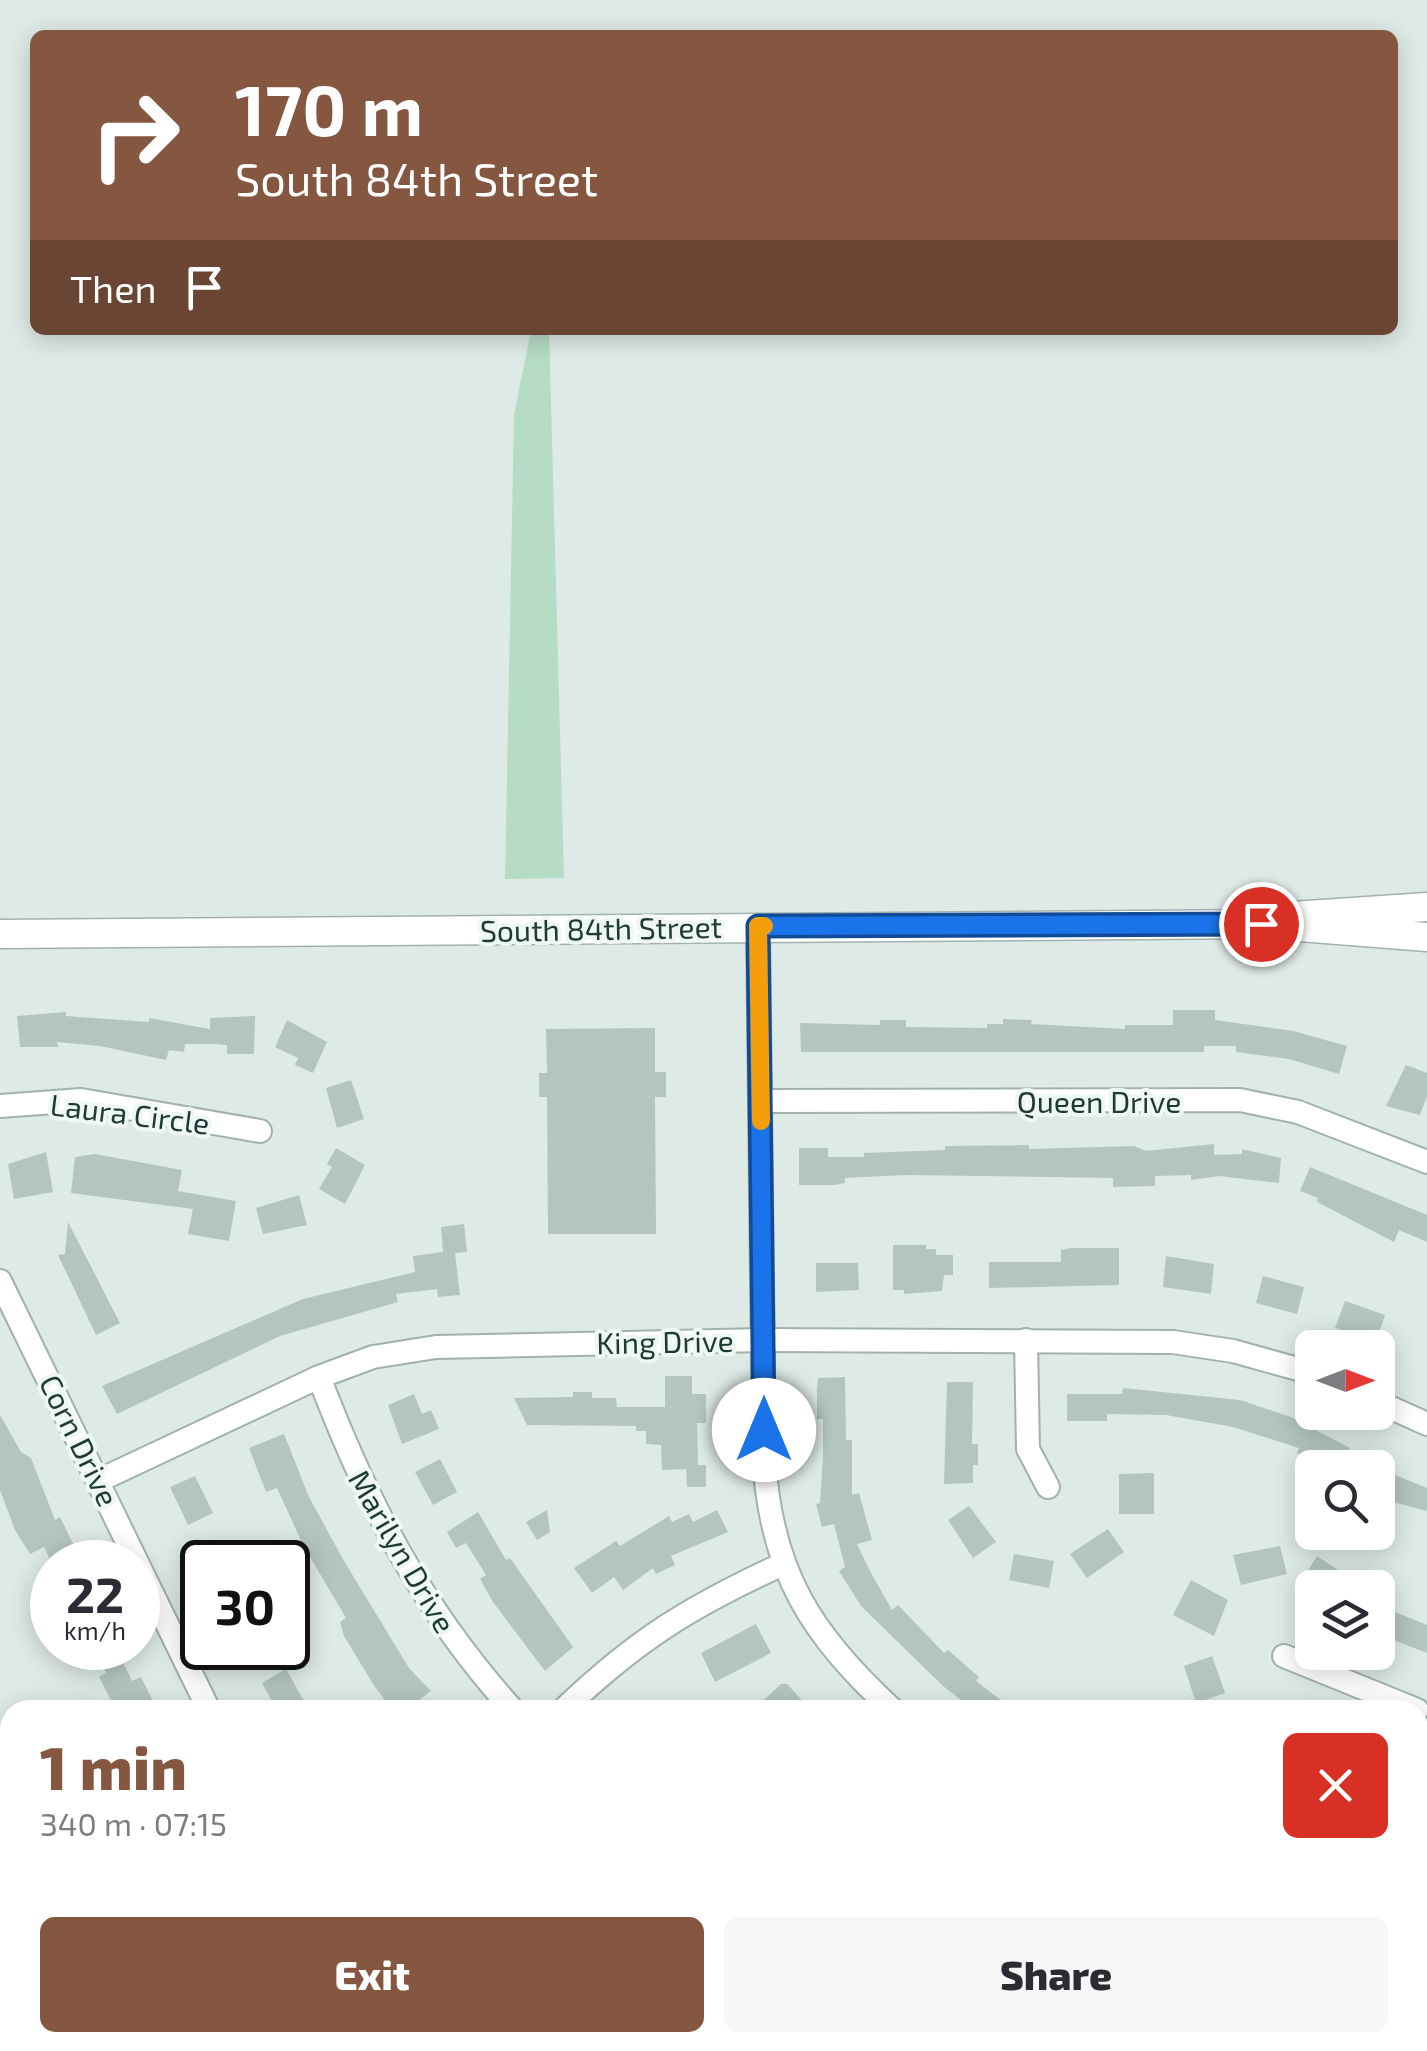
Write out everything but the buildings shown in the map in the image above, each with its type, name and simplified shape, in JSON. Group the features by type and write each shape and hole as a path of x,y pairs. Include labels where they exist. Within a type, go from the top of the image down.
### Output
{"street":[{"name":"South 84th Street","path":"1261,924 1296,914 1427,908"},
{"name":"South 84th Street","path":"0,934 1261,924 1427,937"},
{"path":"758,926 766,1485 783,1564 825,1640 884,1700"},
{"name":"Laura Circle","path":"0,1106 81,1100 260,1132"},
{"name":"Queen Drive","path":"761,1101 1240,1100 1298,1112 1427,1162"},
{"name":"Corn Drive","path":"0,1280 204,1700"},
{"name":"King Drive","path":"100,1480 319,1377 373,1357 436,1347 764,1340 1174,1342 1233,1351 1295,1369"},
{"path":"1026,1340 1028,1449 1048,1487"},
{"name":"Marilyn Drive","path":"319,1377 349,1457 396,1551 452,1638 505,1700"},
{"path":"1395,1410 1427,1424"},
{"path":"574,1700 652,1631 698,1602 783,1564"},
{"path":"1284,1656 1392,1700"}],"green space":[{"path":"530,335 549,335 564,878 505,879 514,415"}],"slow traffic":[{"path":"761,1121 758,926 764,926"}],"route":[{"path":"764,1430 758,926 1261,924"}]}
